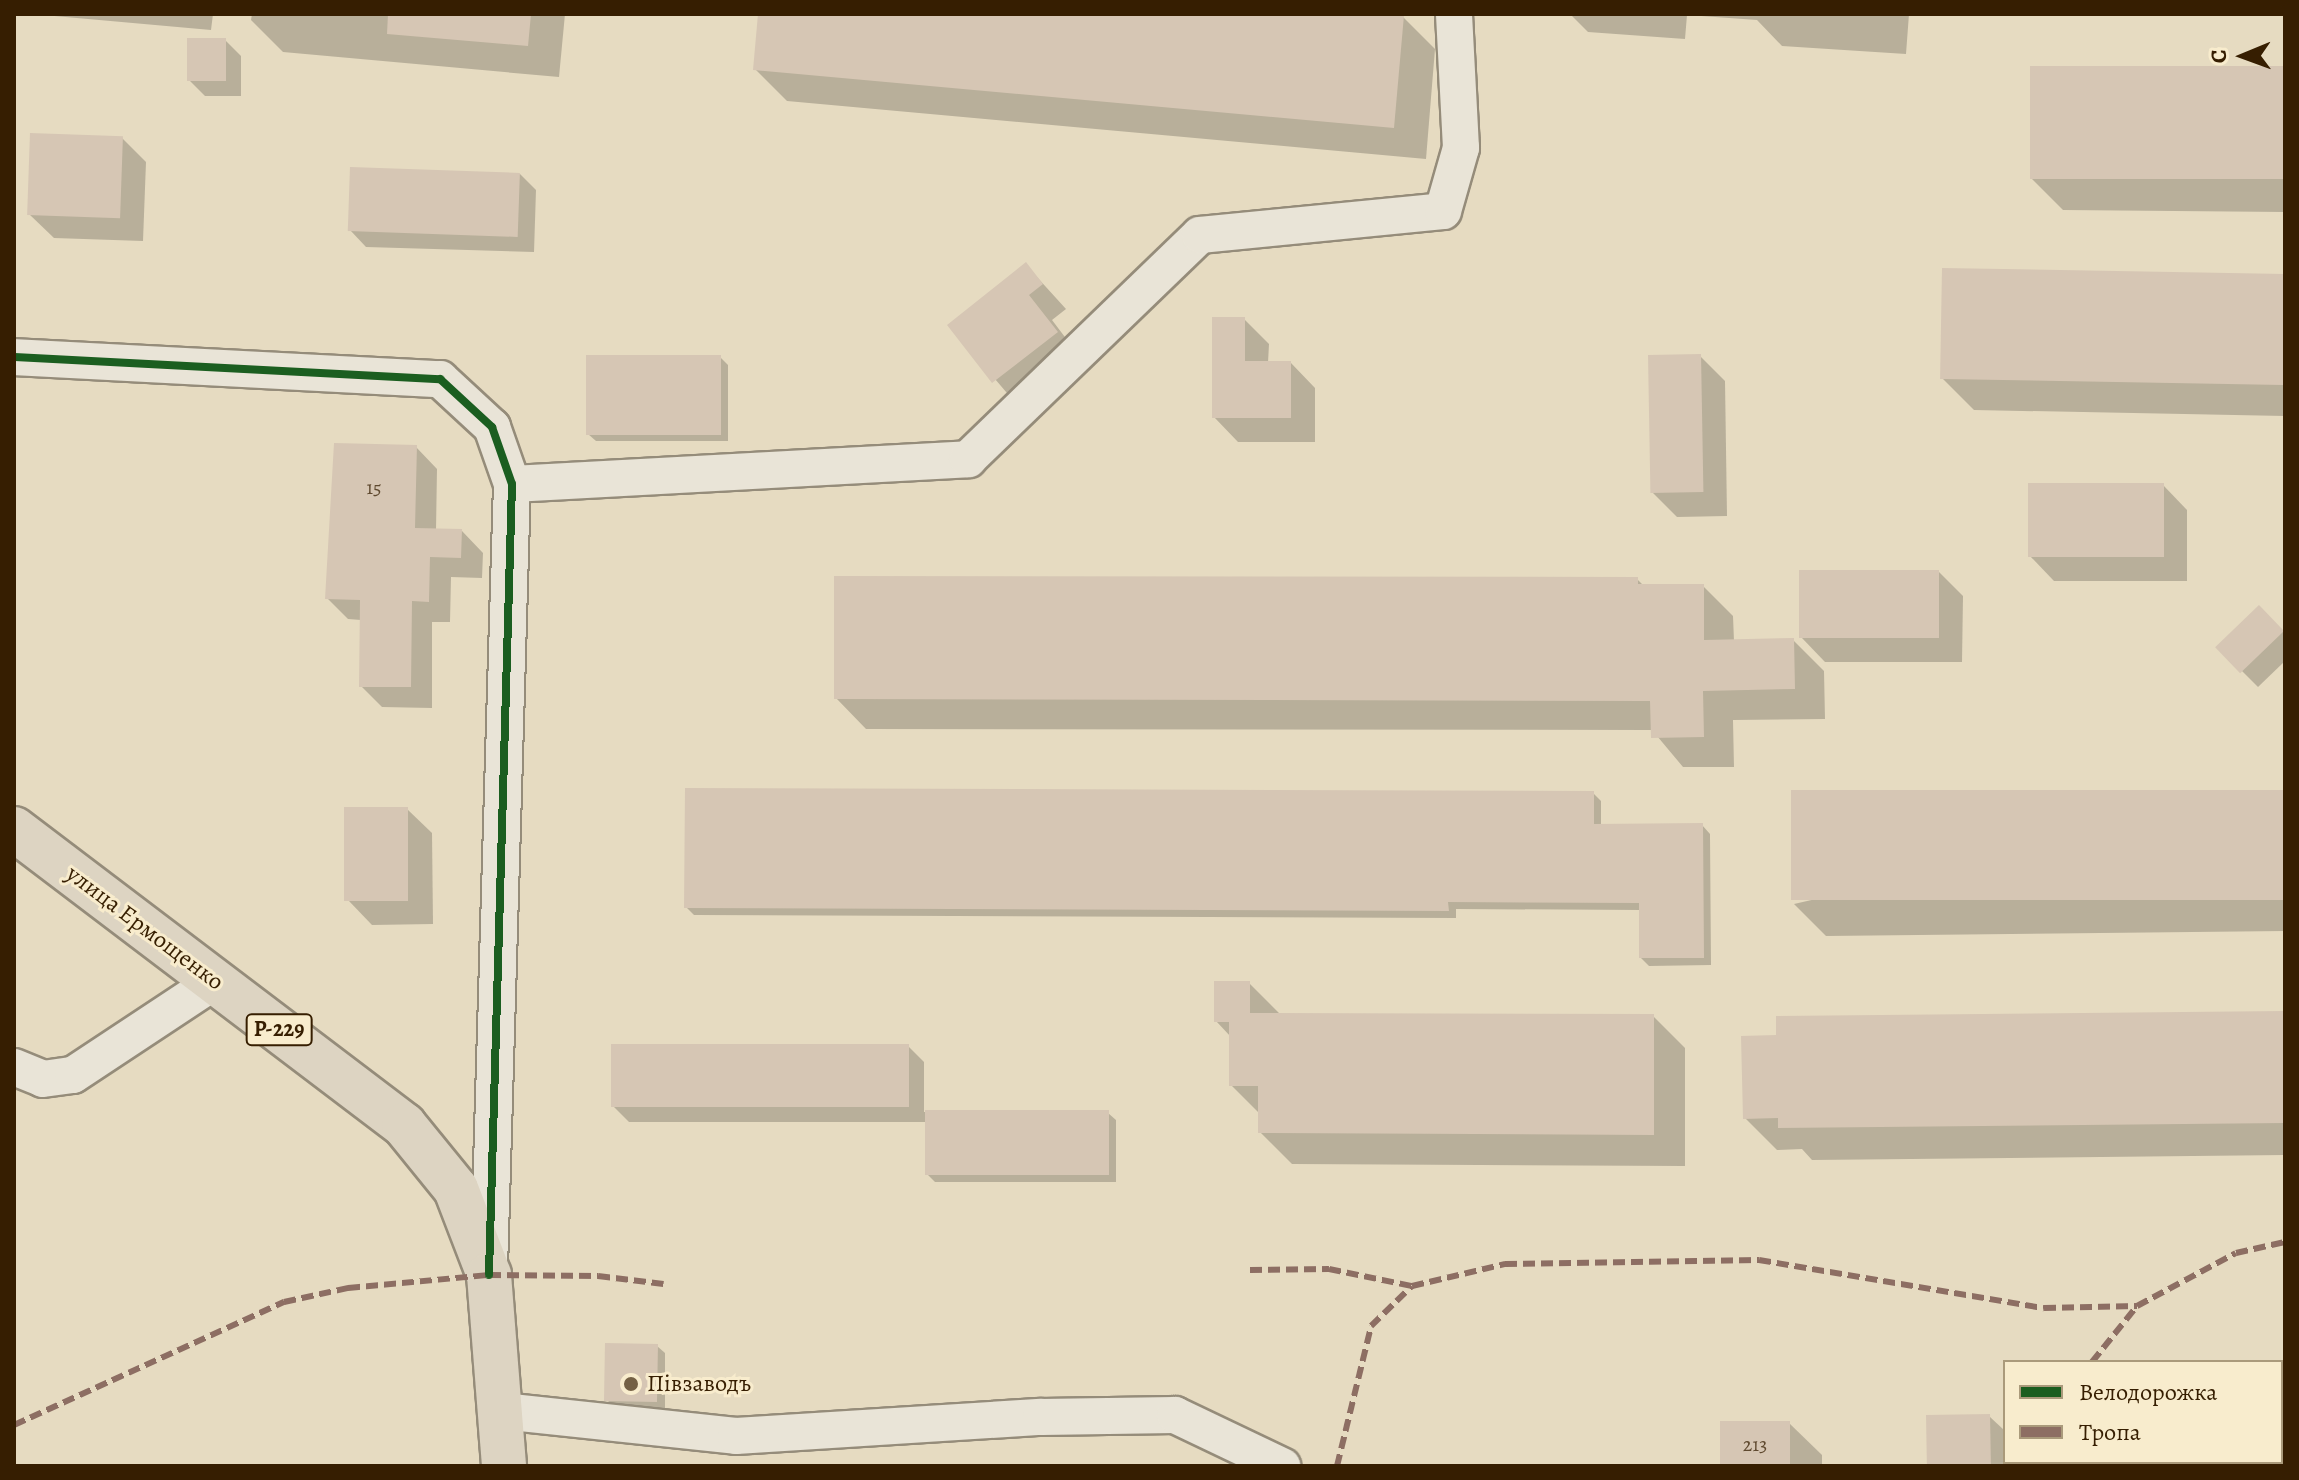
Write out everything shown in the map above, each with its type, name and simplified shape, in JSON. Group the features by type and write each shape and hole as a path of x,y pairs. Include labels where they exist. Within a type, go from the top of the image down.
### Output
{"highway":[{"name":"улица Ермощенко","path":"15,839 215,981 404,1125 456,1189 489,1275 504,1466"}],"street":[{"path":"512,484 968,459 1200,235 1443,211 1461,148 1454,14"},
{"path":"14,357 440,379 492,427 512,484 489,1275"},
{"path":"14,1067 43,1079 73,1075 215,981"},
{"path":"502,1411 736,1436 1041,1417 1175,1415 1282,1466"}],"building":[{"path":"388,14 531,14 528,46 387,34"},
{"path":"758,14 1404,15 1394,128 753,70"},
{"path":"187,38 226,38 226,81 187,81"},
{"path":"2030,66 2285,66 2285,179 2030,179"},
{"path":"30,133 123,136 120,218 27,215"},
{"path":"350,167 520,173 518,237 348,231"},
{"path":"1026,262 1043,284 1029,295 1058,332 992,383 947,325"},
{"path":"1942,268 2285,274 2283,385 1940,379"},
{"path":"1212,317 1245,317 1245,361 1291,361 1291,418 1212,418"},
{"path":"1701,354 1703,492 1650,493 1648,355"},
{"path":"586,355 721,355 721,435 586,435"},
{"path":"334,443 417,445 415,528 462,529 461,558 430,557 429,602 412,601 411,687 359,687 360,600 325,599"},
{"path":"2028,483 2164,483 2164,557 2028,557"},
{"path":"1799,570 1939,570 1939,638 1799,638"},
{"path":"834,576 1638,577 1638,584 1704,584 1704,640 1794,638 1795,689 1703,691 1704,737 1651,738 1650,701 834,699"},
{"path":"2259,605 2284,631 2240,673 2215,647"},
{"path":"685,788 1594,791 1594,824 1703,823 1704,958 1639,958 1639,903 1448,902 1449,911 684,908"},
{"path":"1791,790 2285,790 2285,900 1791,900"},
{"path":"344,807 408,807 408,901 344,901"},
{"path":"1214,981 1250,981 1250,1013 1654,1014 1654,1135 1258,1133 1258,1086 1229,1086 1229,1022 1214,1022"},
{"path":"2285,1011 2285,1123 1778,1128 1778,1118 1743,1119 1741,1036 1776,1035 1776,1016"},
{"path":"611,1044 909,1044 909,1107 611,1107"},
{"path":"925,1110 1109,1110 1109,1175 925,1175"},
{"path":"605,1343 658,1344 657,1402 604,1401"},
{"path":"1990,1414 1991,1466 1927,1466 1926,1415"},
{"path":"1720,1421 1790,1421 1790,1466 1720,1466"}],"marked path":[{"path":"1250,1270 1329,1269 1412,1286 1505,1264 1759,1260 2044,1308 2137,1306 2236,1253 2285,1242"},
{"path":"14,1425 284,1302 348,1288 489,1275 598,1276 664,1284"},
{"path":"1337,1466 1371,1326 1412,1286"},
{"path":"2094,1360 2137,1306"}],"cycle path":[{"path":"14,357 440,379 492,427 512,484 489,1275"}],"place":[{"name":"Пiвзаводъ","path":"631,1384"}]}
